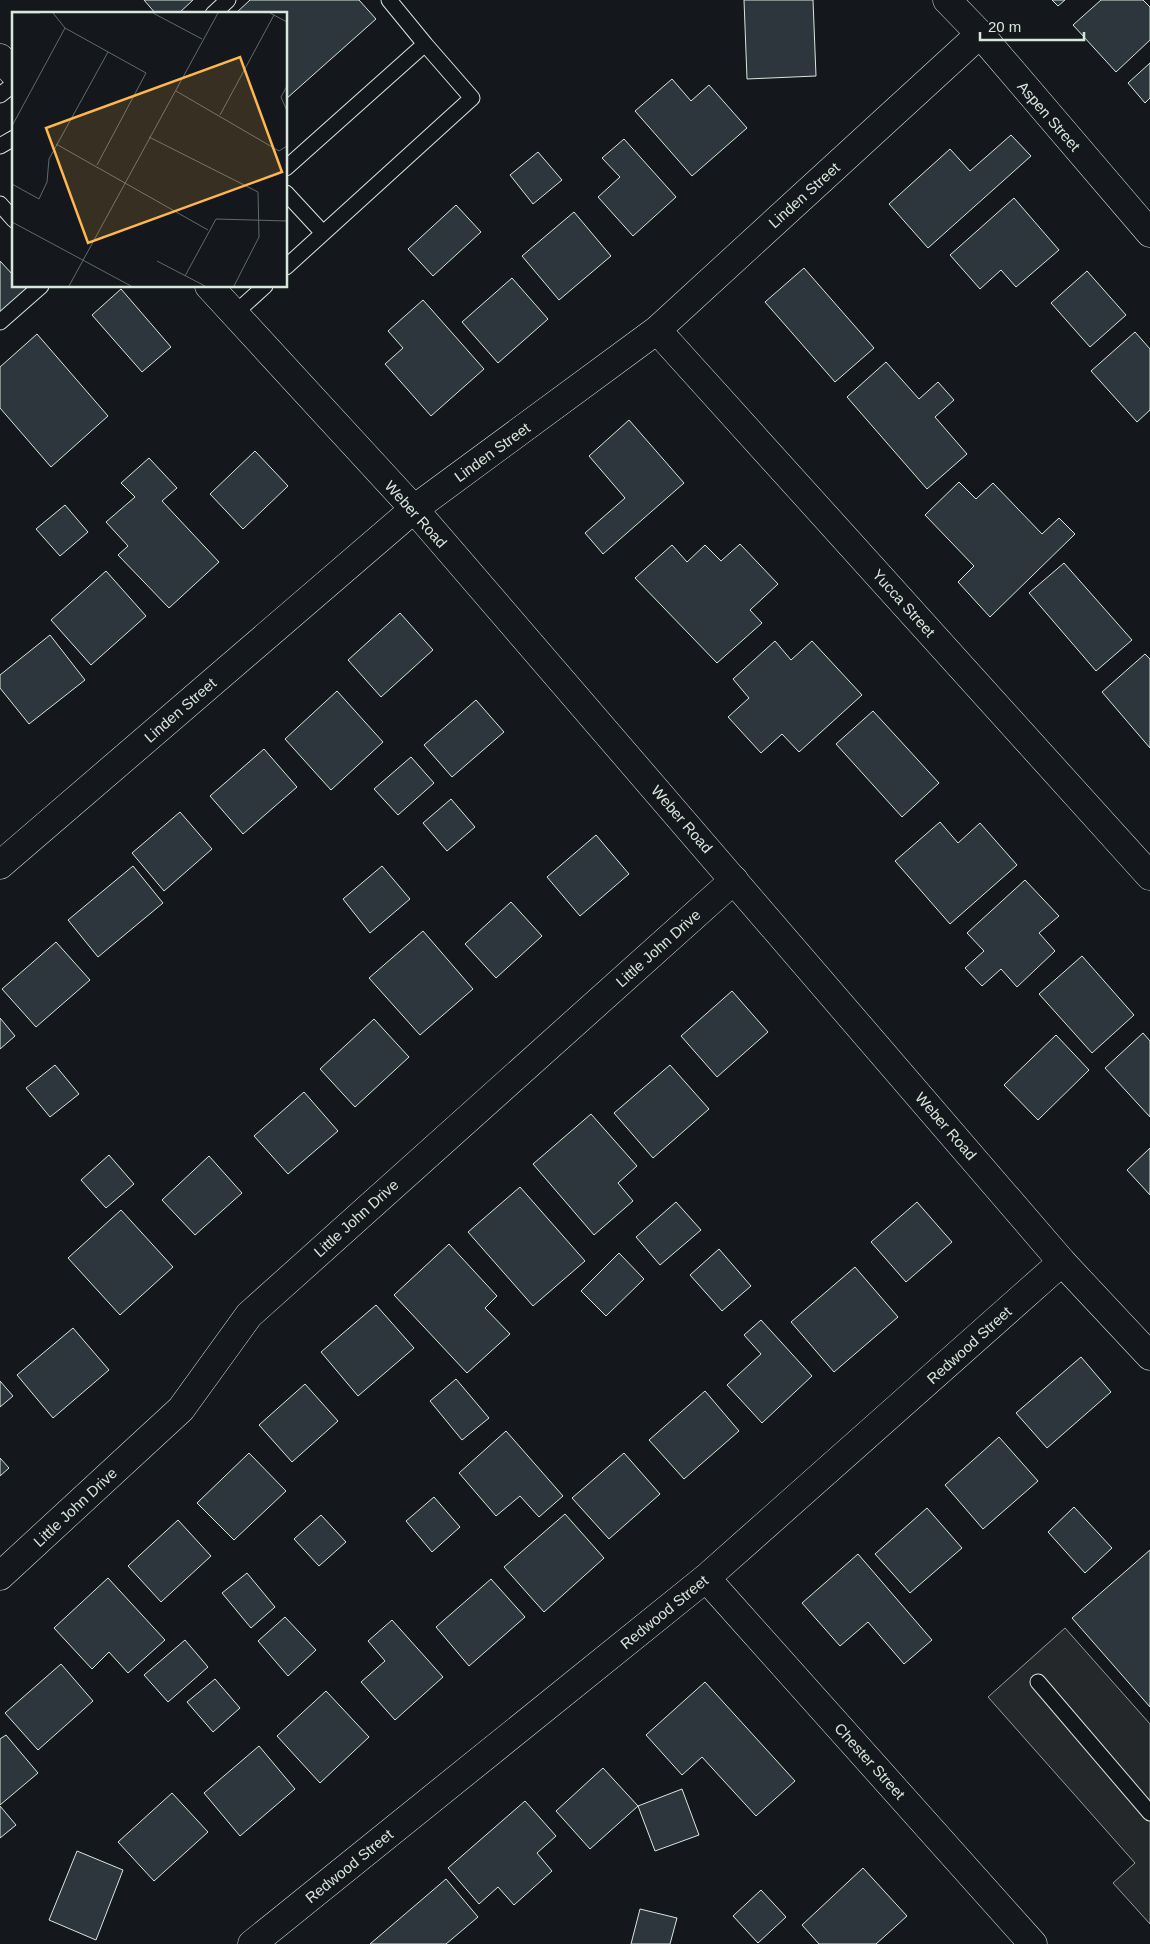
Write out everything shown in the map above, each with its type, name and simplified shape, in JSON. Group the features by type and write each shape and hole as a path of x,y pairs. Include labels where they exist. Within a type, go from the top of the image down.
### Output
{"street":[{"name":"Aspen Street","path":"947,0 980,34 1150,233"},
{"name":"Linden Street","path":"0,865 414,510 657,330 980,34"},
{"path":"0,58 12,71"},
{"name":"Weber Road","path":"211,288 414,510 1062,1262 1150,1356"},
{"name":"Yucca Street","path":"657,330 1150,876"},
{"name":"Little John Drive","path":"0,1576 181,1409 249,1315 734,880"},
{"name":"Redwood Street","path":"252,1944 706,1578 1062,1262"},
{"name":"Chester Street","path":"706,1578 1033,1944"}],"lane":[{"path":"215,12 228,0"},
{"path":"288,265 472,98 389,0"},
{"path":"288,166 425,44"},
{"path":"0,96 12,86"},
{"path":"0,146 12,139"},
{"path":"288,195 323,234"},
{"path":"0,204 12,218"},
{"path":"0,322 39,288"},
{"path":"234,314 263,288"},
{"path":"1038,1682 1150,1813"}],"shaded area":[{"path":"1065,1628 1150,1724 1150,1924 1113,1883 1135,1863 988,1697"}],"building":[{"path":"144,0 193,0 180,12 154,12"},
{"path":"250,0 359,0 376,19 288,97 288,12 237,12"},
{"path":"744,0 813,0 816,76 747,79"},
{"path":"1052,0 1065,0 1058,6"},
{"path":"1101,0 1143,0 1150,7 1150,40 1116,72 1073,25"},
{"path":"1150,63 1150,98 1145,103 1128,83"},
{"path":"672,79 691,101 709,85 747,128 692,176 635,111"},
{"path":"1011,135 1031,156 928,248 889,204 950,149 970,171"},
{"path":"624,139 676,197 633,236 598,197 620,177 602,158"},
{"path":"538,152 562,180 533,204 510,175"},
{"path":"1014,198 1059,250 1016,287 1001,270 980,289 950,255"},
{"path":"456,205 481,232 433,276 408,249"},
{"path":"574,212 611,256 559,300 522,256"},
{"path":"0,261 12,274 12,288 25,288 27,290 0,313"},
{"path":"804,268 874,348 835,382 765,302"},
{"path":"1087,271 1126,315 1090,347 1051,303"},
{"path":"512,278 548,319 498,363 462,322"},
{"path":"121,289 171,347 142,372 92,315"},
{"path":"423,300 484,369 431,416 385,364 403,348 388,331"},
{"path":"1135,332 1150,349 1150,410 1137,422 1091,371"},
{"path":"37,334 108,416 51,467 0,408 0,367"},
{"path":"886,362 919,399 938,382 954,400 935,417 967,454 927,489 847,397"},
{"path":"629,420 684,483 603,554 585,533 625,498 589,456"},
{"path":"255,451 288,486 243,529 210,494"},
{"path":"149,458 177,488 162,501 219,562 169,608 118,555 128,546 106,522 135,497 121,483"},
{"path":"959,482 976,499 993,483 1042,534 1059,518 1075,534 990,617 958,582 974,566 925,515"},
{"path":"65,505 88,532 60,556 36,529"},
{"path":"740,544 778,584 750,610 762,623 717,663 635,578 672,545 687,562 705,545 721,561"},
{"path":"1064,563 1132,640 1096,671 1029,593"},
{"path":"106,571 146,616 91,665 51,620"},
{"path":"400,613 433,650 381,697 348,660"},
{"path":"50,635 85,680 29,724 0,688 0,675"},
{"path":"775,641 791,660 812,641 862,695 799,752 782,734 761,753 728,717 749,698 733,679"},
{"path":"1145,654 1150,659 1150,748 1102,692"},
{"path":"337,691 383,742 331,790 285,739"},
{"path":"476,700 504,732 452,777 424,745"},
{"path":"873,711 939,783 902,817 836,744"},
{"path":"264,749 297,787 243,834 210,796"},
{"path":"411,757 434,783 398,815 374,789"},
{"path":"451,799 475,827 447,851 423,823"},
{"path":"180,812 212,849 164,891 132,853"},
{"path":"940,822 958,843 980,823 1017,865 950,924 895,861"},
{"path":"596,835 629,874 580,916 547,877"},
{"path":"133,866 163,903 98,957 68,920"},
{"path":"382,866 410,899 370,933 343,899"},
{"path":"1025,880 1059,916 1039,933 1055,951 1017,987 1001,969 982,986 965,968 984,951 967,933"},
{"path":"511,902 542,936 496,978 465,944"},
{"path":"423,931 473,989 420,1035 369,978"},
{"path":"56,942 90,980 36,1027 2,989"},
{"path":"1082,956 1134,1015 1092,1053 1039,994"},
{"path":"732,991 768,1032 717,1077 681,1036"},
{"path":"0,1018 15,1036 0,1049"},
{"path":"374,1019 409,1057 355,1107 320,1069"},
{"path":"1143,1033 1150,1041 1150,1117 1105,1068"},
{"path":"1056,1035 1089,1070 1038,1120 1004,1085"},
{"path":"55,1065 79,1094 50,1117 26,1088"},
{"path":"670,1065 709,1109 653,1158 614,1113"},
{"path":"304,1092 338,1131 288,1174 254,1136"},
{"path":"591,1114 637,1166 618,1183 633,1201 594,1235 533,1164"},
{"path":"1150,1148 1150,1195 1127,1170"},
{"path":"109,1155 134,1184 106,1208 81,1180"},
{"path":"209,1156 242,1193 195,1235 162,1200"},
{"path":"520,1187 585,1261 533,1306 468,1232"},
{"path":"676,1202 701,1230 660,1265 636,1237"},
{"path":"917,1202 952,1242 906,1282 871,1242"},
{"path":"121,1210 173,1267 120,1315 68,1258"},
{"path":"449,1244 497,1296 485,1308 510,1334 467,1373 394,1295"},
{"path":"719,1249 751,1286 722,1311 690,1275"},
{"path":"619,1253 644,1279 606,1316 581,1291"},
{"path":"855,1267 898,1317 834,1372 791,1322"},
{"path":"376,1305 414,1348 358,1396 321,1352"},
{"path":"761,1320 812,1376 762,1423 727,1385 761,1354 744,1335"},
{"path":"73,1328 109,1370 53,1418 17,1375"},
{"path":"1081,1357 1111,1392 1047,1448 1016,1413"},
{"path":"456,1379 489,1418 462,1440 430,1401"},
{"path":"0,1381 13,1396 0,1407"},
{"path":"305,1384 338,1421 292,1462 259,1425"},
{"path":"705,1391 739,1431 684,1479 649,1440"},
{"path":"506,1431 563,1496 539,1517 520,1496 496,1516 459,1473"},
{"path":"999,1437 1038,1481 983,1529 945,1485"},
{"path":"249,1453 286,1491 234,1540 197,1503"},
{"path":"624,1453 660,1494 609,1539 572,1498"},
{"path":"0,1458 9,1468 0,1476"},
{"path":"434,1497 460,1527 432,1552 406,1521"},
{"path":"1074,1507 1112,1548 1085,1573 1048,1532"},
{"path":"927,1508 962,1548 910,1593 875,1554"},
{"path":"565,1514 604,1558 544,1612 504,1567"},
{"path":"321,1515 346,1542 319,1566 294,1539"},
{"path":"178,1520 211,1556 161,1602 128,1566"},
{"path":"1150,1550 1150,1707 1072,1618"},
{"path":"858,1554 932,1640 904,1664 868,1622 840,1646 802,1603"},
{"path":"247,1573 275,1607 251,1628 222,1593"},
{"path":"108,1578 165,1640 128,1673 109,1652 92,1669 54,1628"},
{"path":"491,1579 525,1617 469,1666 436,1627"},
{"path":"285,1617 316,1650 288,1676 258,1641"},
{"path":"392,1620 443,1677 395,1720 361,1682 385,1661 368,1641"},
{"path":"185,1640 208,1667 168,1702 144,1675"},
{"path":"61,1664 93,1701 38,1750 5,1713"},
{"path":"215,1679 240,1708 213,1732 187,1702"},
{"path":"705,1682 795,1781 756,1816 702,1757 682,1775 646,1735"},
{"path":"326,1691 369,1737 320,1783 277,1736"},
{"path":"6,1735 38,1773 0,1805 0,1739"},
{"path":"259,1746 295,1789 240,1836 204,1793"},
{"path":"603,1768 638,1806 590,1849 556,1811"},
{"path":"682,1789 699,1835 655,1851 638,1806"},
{"path":"172,1793 208,1832 154,1881 118,1842"},
{"path":"525,1801 556,1836 537,1853 552,1871 514,1905 498,1887 479,1904 448,1868"},
{"path":"0,1806 16,1825 0,1838"},
{"path":"77,1851 123,1870 96,1940 49,1920"},
{"path":"863,1868 907,1916 876,1944 819,1944 802,1925"},
{"path":"446,1879 478,1917 446,1944 370,1944"},
{"path":"761,1890 786,1917 758,1943 733,1916"},
{"path":"640,1909 677,1918 670,1944 631,1944"}]}
